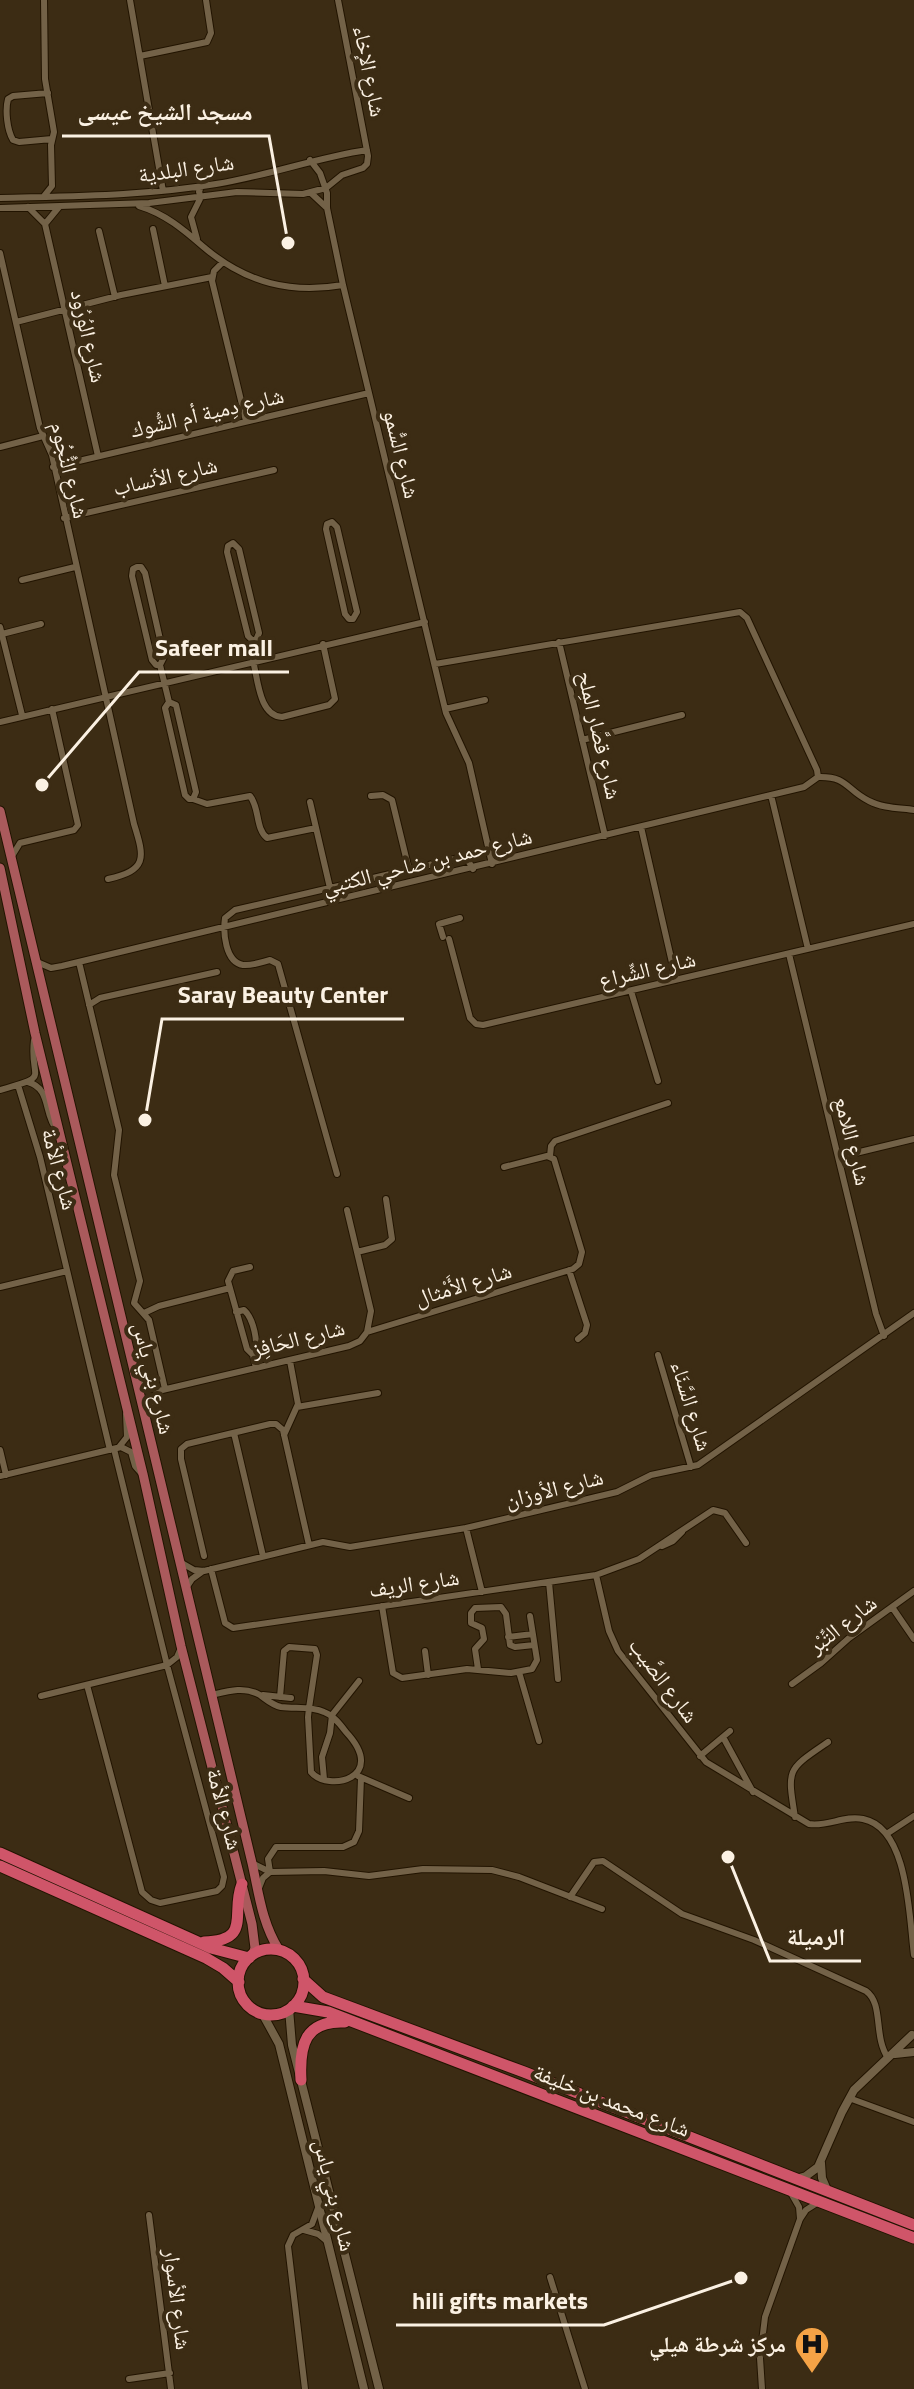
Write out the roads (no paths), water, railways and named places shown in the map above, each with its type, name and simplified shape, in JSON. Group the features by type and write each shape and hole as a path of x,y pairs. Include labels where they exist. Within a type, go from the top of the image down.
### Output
{"highway":[{"path":"0,1853 230,1955 251,1956 266,1949 279,1950 294,1959 301,1968 300,1996 291,2007 276,2014 262,2013 245,2001 239,1982 240,1971 251,1956"},
{"path":"0,1866 206,1958 239,1982"},
{"path":"200,1943 219,1941 234,1933 239,1921 238,1898 242,1884"},
{"name":"شارع محمد بن خليفة","path":"303,1979 323,1997 524,2072 788,2184"},
{"name":"شارع محمد بن خليفة","path":"291,2007 313,2007 788,2184 914,2225"},
{"path":"301,2080 302,2056 306,2039 313,2029 329,2021 354,2022"},
{"name":"شارع محمد بن خليفة","path":"824,2197 914,2238"}],"main road":[{"name":"شارع بني ياس","path":"0,811 264,1921 279,1950"},
{"name":"شارع بني ياس","path":"0,868 35,1033 143,1474 181,1646 255,1940 251,1956"},
{"path":"30,1008 49,1017"},
{"name":"شارع بني ياس","path":"291,2007 292,2045 379,2389"},
{"name":"شارع بني ياس","path":"262,2013 279,2044 364,2389"},
{"path":"788,2184 806,2176 820,2163 849,2098 868,2074 913,2033"},
{"path":"889,2057 914,2050 913,2033"},
{"path":"820,2163 824,2197"}],"street":[{"path":"43,197 52,186 54,129 45,79 44,0"},
{"path":"130,0 163,191"},
{"path":"140,56 207,42 211,33 206,0"},
{"name":"شارع الإخاء","path":"338,0 367,150"},
{"path":"48,93 13,96 6,105 9,134 13,140 52,139"},
{"name":"شارع البلدية","path":"0,198 148,193 246,178 310,160 367,150 365,167 342,175 326,188 311,193 237,192 149,203 0,208"},
{"name":"شارع السُّمو","path":"310,160 326,188 327,208 343,285 445,709 469,763 492,864"},
{"path":"52,186 62,196"},
{"path":"199,242 191,217 201,197 201,186"},
{"path":"148,193 149,203"},
{"path":"311,193 327,208"},
{"path":"132,204 162,215 223,262 249,277 283,287 306,289 343,285"},
{"path":"28,207 45,224 59,207"},
{"name":"شارع الوُرُود","path":"45,224 98,456"},
{"path":"153,229 165,286"},
{"path":"99,231 115,297"},
{"name":"شارع النُّجُوم","path":"0,253 43,436 50,450 142,849 142,858 136,869 108,879"},
{"path":"16,322 212,277 223,262"},
{"path":"212,277 246,421"},
{"name":"شارع دِمية أم الشُّوك","path":"53,467 369,393"},
{"path":"0,447 43,436"},
{"name":"شارع الأنساب","path":"64,518 274,470"},
{"path":"330,522 337,527 357,614 353,619 345,614 325,527 330,522"},
{"path":"256,640 248,636 227,549 231,543 239,549 259,633 256,640 257,660 267,710 275,717 329,705 335,699 323,644"},
{"path":"22,580 75,567"},
{"path":"137,567 145,573 164,660 160,665 152,660 131,574 137,567"},
{"path":"435,664 740,612 747,618 818,777 843,780 864,799 876,804 914,810"},
{"path":"353,619 357,637"},
{"path":"2,721 425,622"},
{"path":"22,715 1,630 41,624"},
{"name":"شارع قصَّار المِلح","path":"559,642 605,836"},
{"path":"160,665 169,702 176,707 196,792 193,799"},
{"path":"445,709 485,700"},
{"path":"169,702 165,708 185,795 189,799 204,804 245,796 253,799 261,833 265,837 274,838 316,828"},
{"path":"11,859 20,843 74,830 78,825 52,709"},
{"path":"582,740 682,715"},
{"path":"810,783 813,765"},
{"name":"شارع حمد بن ضاحي الكتبي","path":"51,968 771,795 810,783 818,777"},
{"path":"371,796 383,795 392,800 409,870"},
{"path":"771,795 808,949"},
{"path":"310,802 330,888"},
{"path":"641,827 676,980"},
{"path":"337,1174 278,964 270,960 247,965 237,963 229,953 224,928 227,916 233,911 462,858 469,861 473,869"},
{"name":"شارع الشِّراع","path":"460,918 439,924 470,1018 480,1025 914,924"},
{"name":"شارع اللامع","path":"789,954 876,1314 884,1336"},
{"path":"37,962 51,968 42,984"},
{"path":"79,962 119,1130 114,1175 140,1281 134,1303 149,1320 161,1390"},
{"path":"89,1005 100,998 217,972"},
{"path":"86,991 95,992 100,998"},
{"path":"631,991 658,1081"},
{"path":"0,1090 36,1077 35,1033"},
{"path":"28,1082 43,1091 51,1122 59,1130"},
{"name":"شارع الأمة","path":"18,1085 40,1157 167,1665 224,1874 222,1886 214,1892 160,1903 142,1892 87,1685"},
{"path":"550,1156 555,1141 668,1103"},
{"path":"839,1157 914,1139"},
{"path":"504,1167 550,1156"},
{"path":"550,1156 556,1162 582,1252 579,1264 569,1270 587,1325 585,1333 578,1339"},
{"path":"357,1252 385,1245 392,1239 386,1199"},
{"name":"شارع الحَافِز","path":"161,1390 290,1361 360,1341 367,1332 371,1311 347,1210"},
{"path":"250,1267 230,1273 230,1288 247,1349 253,1355 256,1368"},
{"name":"شارع الأَمْثال","path":"367,1332 569,1270"},
{"path":"0,1287 67,1271"},
{"path":"144,1313 159,1306 230,1288"},
{"path":"236,1312 244,1310 249,1314 257,1345 253,1355"},
{"name":"شارع الأوزان","path":"186,1588 192,1579 208,1570 263,1556 328,1541 356,1547 466,1528 617,1492 651,1475 691,1467 710,1459 914,1314"},
{"name":"شارع السَّنَاء","path":"658,1355 691,1467"},
{"path":"284,1435 297,1407 290,1361"},
{"path":"137,1382 161,1390"},
{"path":"145,1417 149,1403 161,1390"},
{"path":"297,1407 378,1393"},
{"path":"114,1449 127,1437 127,1409"},
{"path":"204,1556 181,1449 187,1444 276,1424 284,1435 309,1545"},
{"path":"234,1433 263,1556"},
{"path":"0,1450 3,1476 114,1449 129,1450 135,1466 143,1474"},
{"name":"شارع الريف","path":"208,1570 225,1623 233,1628 596,1575 629,1564 717,1509 725,1513 746,1543"},
{"path":"466,1528 482,1592"},
{"path":"180,1562 194,1570 208,1570"},
{"name":"شارع الصَّيب","path":"596,1575 609,1631 618,1651 712,1767 795,1817 817,1825 853,1817 874,1822 888,1833"},
{"path":"549,1582 558,1679"},
{"name":"شارع التِّبْر","path":"792,1684 914,1591"},
{"path":"382,1606 393,1673 402,1678 478,1669 519,1672 536,1665 530,1616"},
{"path":"892,1607 914,1639"},
{"path":"478,1669 475,1647 484,1639 482,1628 471,1623 473,1609 503,1608 509,1643 513,1647 534,1645"},
{"path":"508,1637 533,1634"},
{"path":"41,1696 167,1665 177,1657 181,1646"},
{"path":"280,1697 284,1651 289,1647 313,1648 317,1655 309,1708 310,1766 314,1776 345,1780 358,1776 409,1798"},
{"path":"425,1651 428,1675"},
{"path":"519,1672 539,1741"},
{"path":"324,1779 322,1757 332,1715 359,1681"},
{"path":"212,1695 244,1690 259,1695 291,1698"},
{"path":"258,1891 260,1882 270,1872 269,1856 278,1846 343,1847 354,1842 359,1831 358,1776 361,1765 359,1747 332,1715 309,1708 275,1706 259,1695"},
{"name":"شارع الصَّيب","path":"700,1756 730,1731"},
{"path":"723,1737 753,1792"},
{"path":"795,1817 791,1774 799,1762 828,1742"},
{"path":"914,1816 888,1833 902,1867 914,1955"},
{"path":"570,1897 594,1862 603,1861 682,1914 754,1940 866,1991 876,2004 879,2040 889,2057"},
{"path":"252,1863 270,1872 324,1871 369,1876 423,1869 492,1870 519,1877 602,1909"},
{"path":"849,2098 914,2122"},
{"path":"788,2184 800,2219"},
{"path":"762,2389 760,2358 765,2317 800,2219 810,2206 824,2197"},
{"path":"305,2389 288,2246 293,2235 304,2230 315,2219 318,2202"},
{"name":"شارع الأسوار","path":"149,2215 171,2389"},
{"path":"304,2230 318,2234 328,2242"},
{"path":"550,2277 585,2389"},
{"path":"129,2379 170,2373"}],"place":[{"name":"مسجد الشيخ عيسى","path":"288,243"},
{"name":"Safeer mall","path":"42,785"},
{"name":"Saray Beauty Center","path":"145,1120"},
{"name":"الرميلة","path":"728,1857"},
{"name":"hili gifts markets","path":"741,2278"},
{"name":"مركز شرطة هيلي","path":"812,2375"}]}
